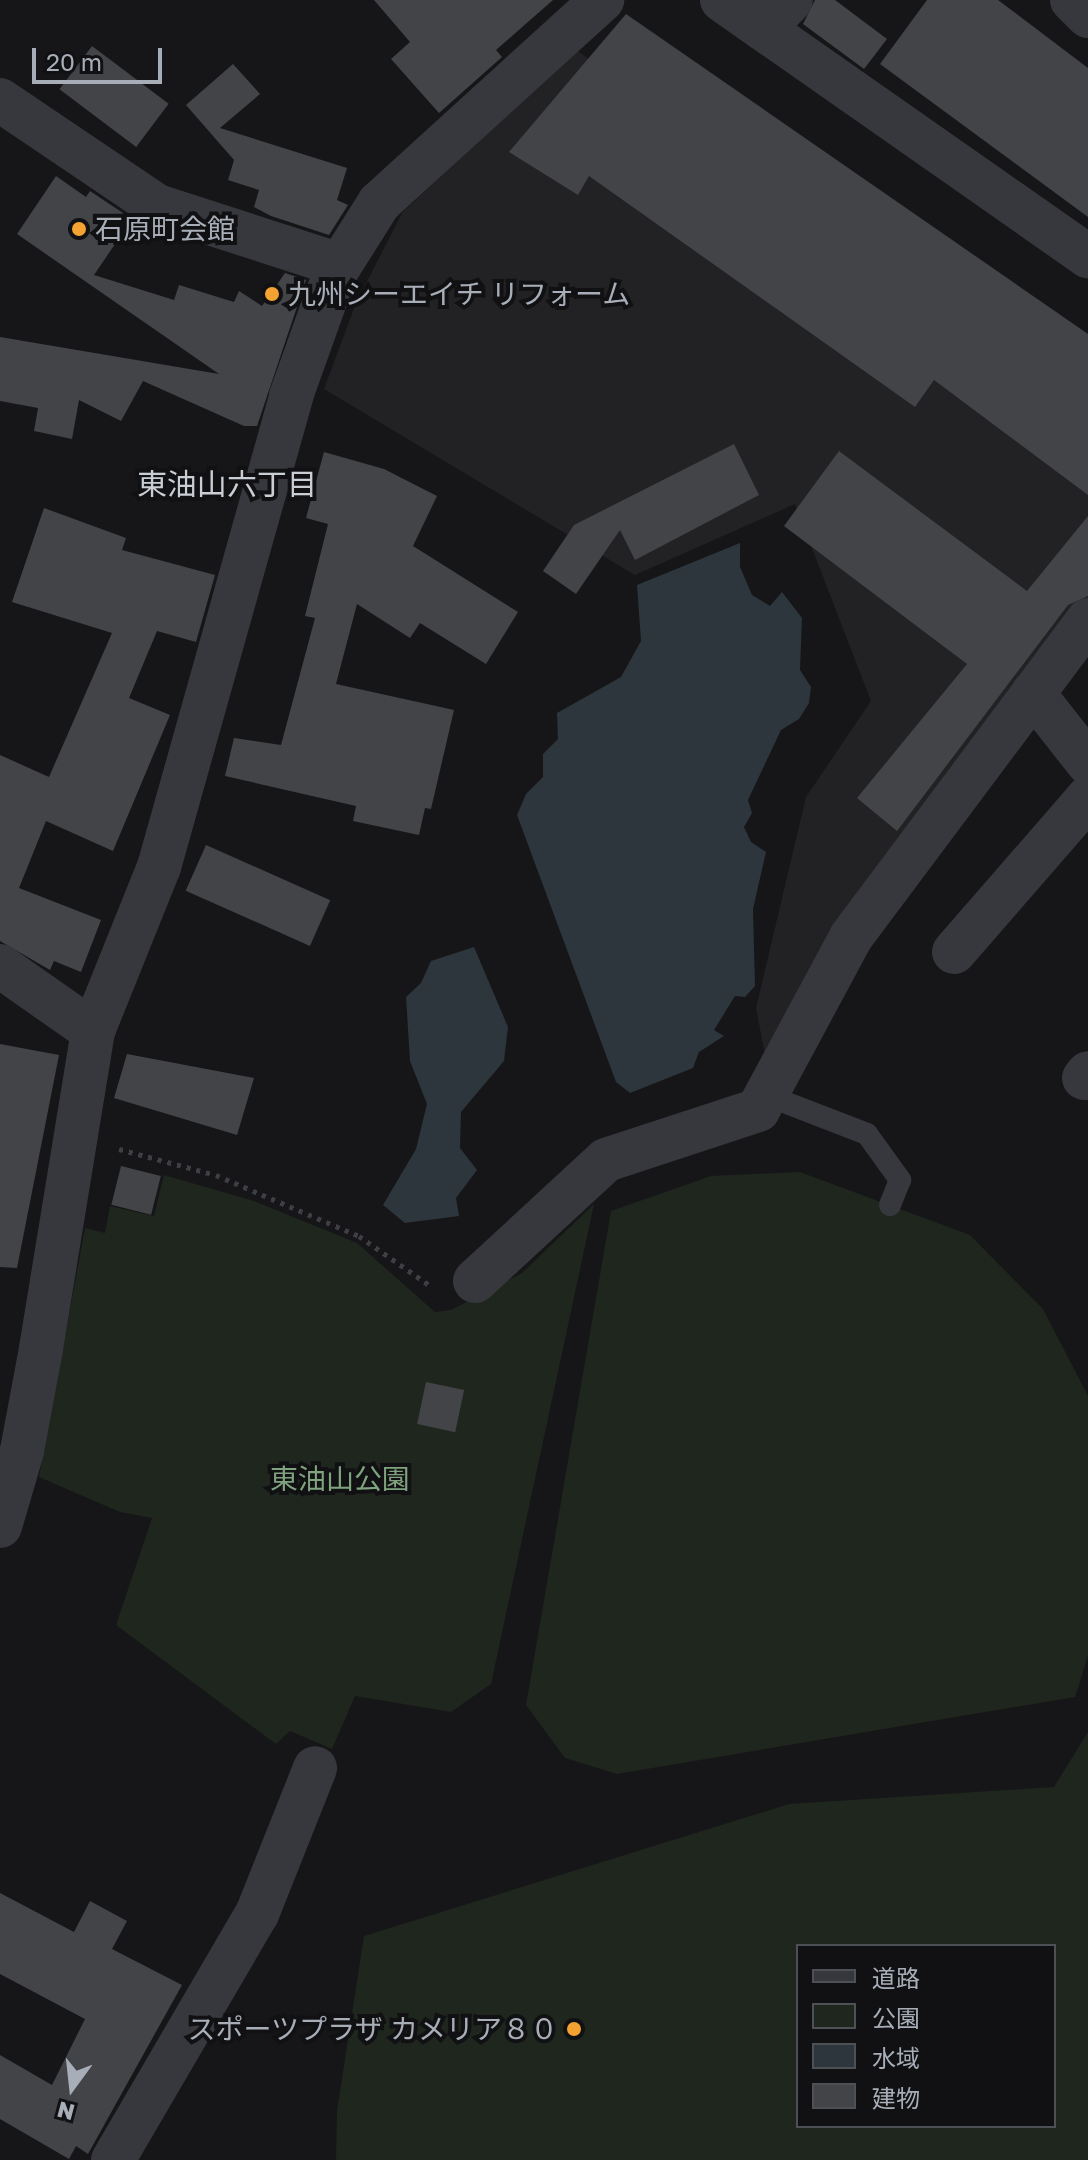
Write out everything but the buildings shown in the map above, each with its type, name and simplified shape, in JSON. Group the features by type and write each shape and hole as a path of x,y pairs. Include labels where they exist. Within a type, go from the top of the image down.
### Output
{"street":[{"path":"0,1526 22,1451 93,1031 159,867 291,396 340,265 379,203 602,0"},
{"path":"722,0 777,14 1088,256"},
{"path":"1072,0 1088,16"},
{"path":"0,100 157,206 340,265"},
{"path":"475,1281 606,1160 758,1110 851,937 1088,620"},
{"path":"1033,693 1088,763"},
{"path":"954,952 1088,798"},
{"path":"0,966 93,1031"},
{"path":"113,2160 257,1914 315,1768"}],"lane":[{"path":"766,1095 867,1134 900,1180 890,1205"}],"path":[{"path":"75,1137 216,1175 341,1228 444,1293 475,1281"}],"shaded area":[{"path":"576,50 1088,411 1088,598 833,926 766,1060 756,1008 806,797 871,701 795,504 635,575 324,389 356,303 402,213"}],"green space":[{"path":"800,1172 970,1235 1043,1309 1088,1396 1088,1656 1075,1697 617,1774 565,1758 526,1705 611,1211 711,1176"},
{"name":"東油山公園","path":"164,1175 254,1201 357,1243 435,1312 451,1310 522,1273 594,1204 491,1684 451,1712 355,1696 332,1749 290,1731 276,1744 116,1625 152,1518 120,1512 39,1477 85,1228 105,1233 110,1206 154,1216"},
{"name":"スポーツプラザ カメリア８０","path":"1088,1732 1088,2160 336,2160 337,2111 364,1936 789,1804 1054,1787"}],"water":[{"path":"740,543 740,567 752,595 770,606 782,592 802,618 800,670 811,687 809,703 799,719 781,730 748,800 752,813 744,827 751,842 766,852 753,909 755,986 745,997 735,996 714,1030 724,1036 699,1052 693,1068 630,1093 616,1082 517,815 526,794 543,777 543,754 558,739 557,713 621,677 641,641 637,585"},
{"path":"474,947 508,1027 504,1061 461,1112 460,1148 477,1170 456,1198 459,1216 405,1223 383,1205 416,1149 427,1104 410,1061 406,997 421,983 431,961"}],"place":[{"name":"石原町会館","path":"79,229"},
{"name":"九州シーエイチ リフォーム","path":"272,294"},
{"name":"スポーツプラザ カメリア８０","path":"574,2029"}],"district":[{"name":"東油山六丁目","path":"227,484"}]}
